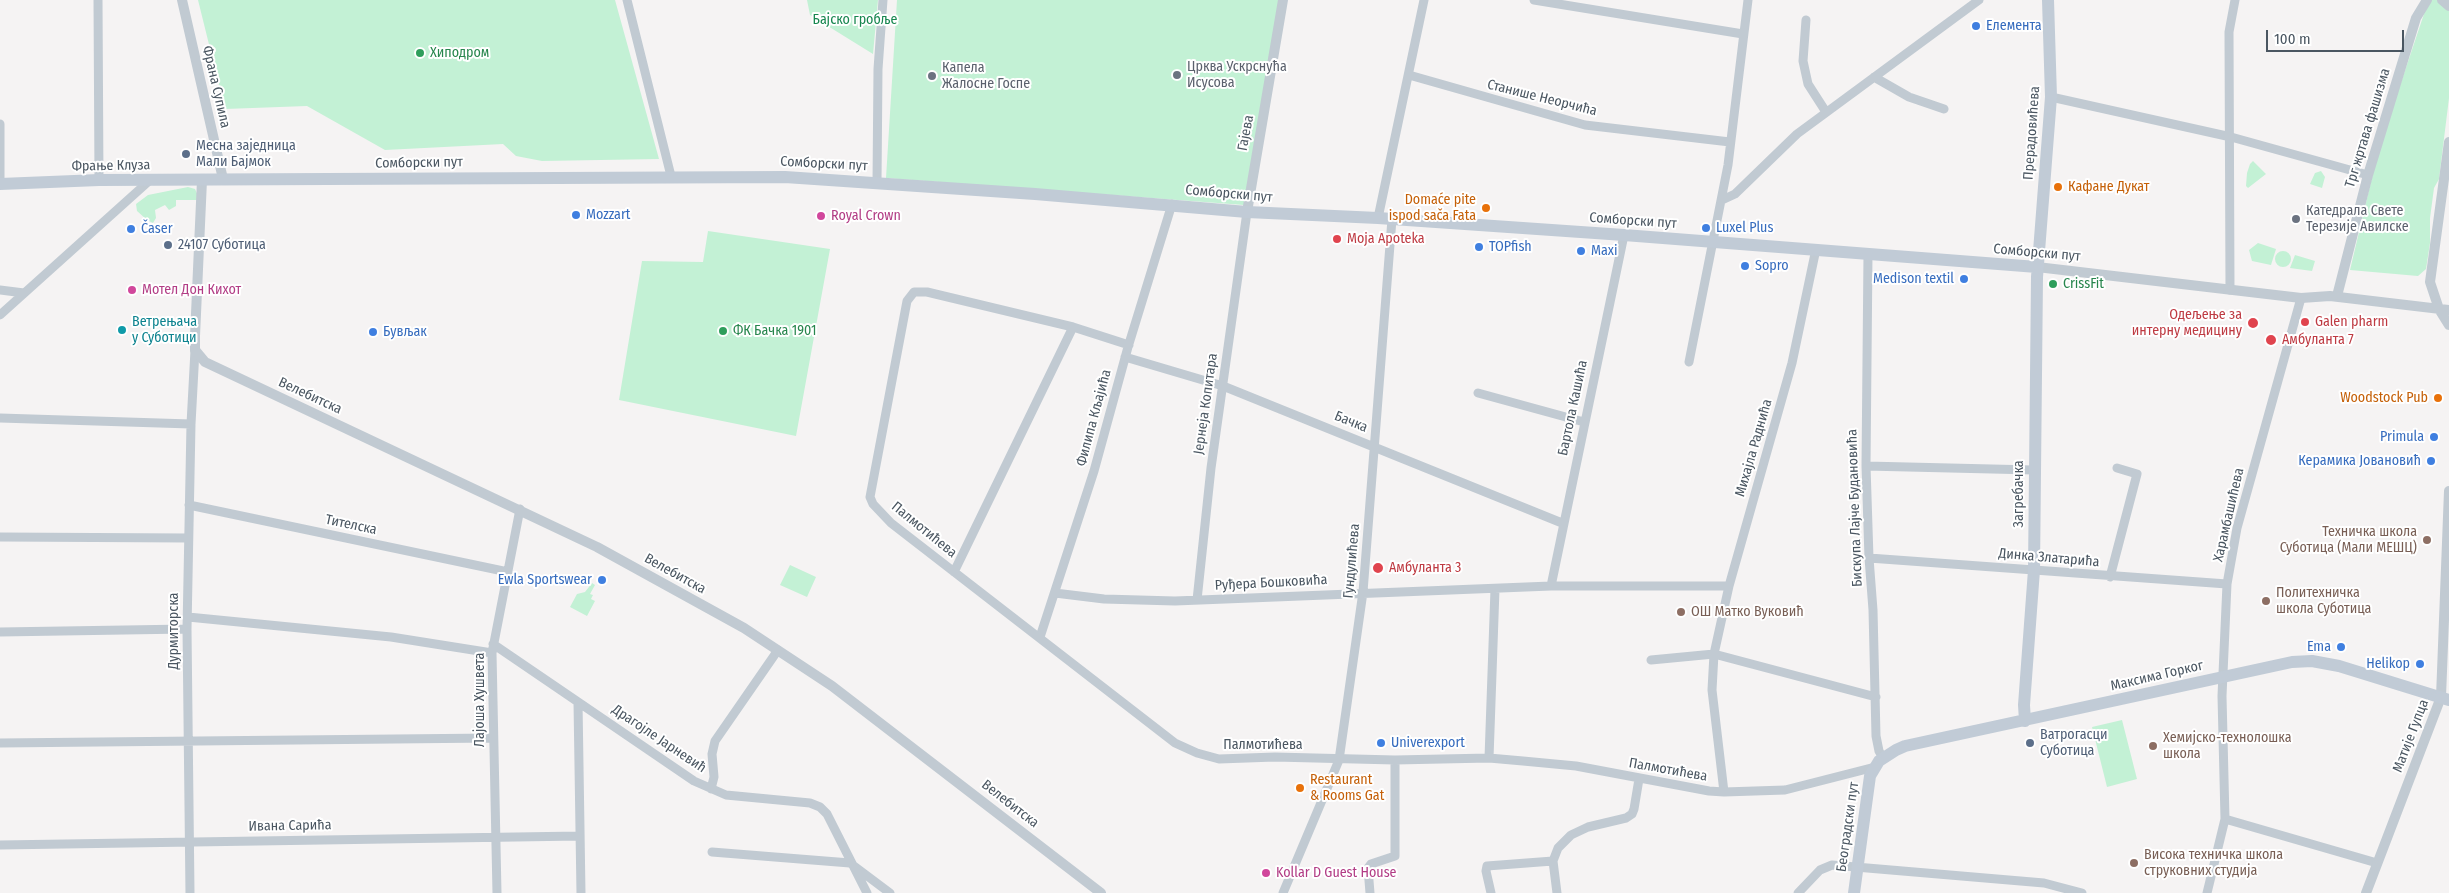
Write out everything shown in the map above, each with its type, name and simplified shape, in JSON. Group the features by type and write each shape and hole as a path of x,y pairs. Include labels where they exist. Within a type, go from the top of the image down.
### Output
{"main road":[{"name":"Прерадовићева","path":"2037,267 2051,96 2048,0"},
{"name":"Сомборски пут","path":"223,180 671,176 770,177 877,182 1172,204 1247,212 1378,218 1624,235 2037,267"},
{"name":"Фрање Клуза","path":"0,184 99,180 223,180"},
{"name":"Загребачка","path":"2025,721 2024,705 2034,570 2037,267"},
{"name":"Максима Горког","path":"1879,763 1905,746 2292,662 2312,661 2339,666 2445,699"},
{"name":"Београдски пут","path":"1854,893 1867,792 1879,763"}],"street":[{"path":"98,0 99,180"},
{"name":"Франа Супила","path":"182,0 223,180"},
{"path":"628,0 671,176"},
{"path":"877,182 878,70 883,0"},
{"name":"Гајева","path":"1247,212 1283,0"},
{"path":"1378,218 1424,0"},
{"path":"1534,0 1743,34"},
{"path":"1690,362 1722,200 1748,0"},
{"path":"1722,200 1735,194 1797,134 1978,0"},
{"path":"2235,0 2229,32 2231,136 2230,290 2301,298 2336,296 2444,310"},
{"name":"Трг жртава фашизма","path":"2336,296 2368,175 2416,18 2426,0"},
{"path":"2442,0 2449,6"},
{"path":"1806,20 1803,61 1808,84 1826,112"},
{"name":"Станише Неорчића","path":"1409,75 1584,125 1730,142"},
{"path":"1874,77 1909,97 1944,109"},
{"path":"2051,96 2231,136 2368,175"},
{"path":"0,124 0,184"},
{"path":"2449,142 2430,282 2449,325"},
{"name":"Дурмиторска","path":"190,893 187,629 188,538 193,369 202,180"},
{"path":"0,315 149,181"},
{"name":"Филипа Кљајића","path":"1040,637 1094,471 1125,357 1172,204"},
{"name":"Јернеја Копитара","path":"1197,600 1205,517 1247,212"},
{"name":"Гундулићева","path":"1283,893 1294,862 1339,760 1364,592 1392,219"},
{"name":"Бартола Кашића","path":"1550,586 1624,235"},
{"name":"Михајла Раднића","path":"1724,792 1712,690 1714,654 1729,586 1792,363 1816,250"},
{"name":"Бискупа Лајче Будановића","path":"1868,254 1866,466 1869,558 1874,610 1876,736 1879,763"},
{"name":"Сомборски пут","path":"2037,267 2230,290"},
{"path":"0,290 24,293"},
{"name":"Палмотићева","path":"1074,327 927,292 914,292 907,301 870,497 873,504 891,523 1040,637 1144,720 1175,742 1197,753 1219,759 1276,757 1339,760 1489,758 1576,766 1639,779 1724,792 1785,790 1879,763"},
{"name":"Харамбашићева","path":"2207,893 2225,819 2222,696 2227,584 2237,528 2301,298"},
{"path":"954,572 1074,327 1129,345"},
{"name":"Велебитска","path":"195,350 205,362 597,546 744,628 904,740 1101,893"},
{"name":"Бачка","path":"1125,357 1223,386 1562,523"},
{"path":"193,369 205,362"},
{"path":"1478,393 1584,422"},
{"path":"0,418 191,424"},
{"path":"1866,466 2034,470"},
{"path":"2110,576 2137,474 2116,468"},
{"name":"Матије Гупца","path":"2366,893 2445,699 2449,491"},
{"name":"Тителска","path":"189,505 508,572"},
{"name":"Лајоша Хушвета","path":"497,893 492,648 520,509"},
{"path":"0,537 188,538"},
{"name":"Динка Златарића","path":"1869,558 2227,584"},
{"name":"Руђера Бошковића","path":"1055,593 1146,601 1550,586 1729,586"},
{"path":"1489,758 1495,589"},
{"path":"188,617 391,636 492,648"},
{"path":"0,632 187,629"},
{"name":"Драгојле Јарневић","path":"492,648 578,702 687,776 711,789 726,795 810,803 820,807 827,814 850,862 869,893"},
{"path":"711,789 714,777 712,754 715,741 778,650"},
{"path":"1651,660 1714,654 1876,697"},
{"path":"578,702 581,893"},
{"path":"0,743 188,743 493,738"},
{"path":"1370,893 1367,875 1368,868 1371,864 1395,856 1395,760"},
{"path":"1557,893 1553,861 1558,848 1571,835 1588,826 1626,818 1632,814 1639,779"},
{"path":"2225,819 2377,863"},
{"name":"Ивана Сарића","path":"0,845 580,836"},
{"path":"712,852 850,862 886,890"},
{"path":"1491,893 1486,871 1487,866 1553,861"},
{"path":"1798,893 1820,870 1832,865 2044,883 2082,893"},
{"path":"869,893 876,888 886,890"}],"green space":[{"name":"Хиподром","path":"198,0 615,0 659,159 542,161 516,156 503,144 385,150 307,106 225,109"},
{"name":"Бајско гробље","path":"807,0 878,0 873,54 810,15"},
{"path":"897,0 1280,0 1244,205 886,178"},
{"path":"2431,0 2440,0 2449,9 2449,98 2439,179 2434,188 2426,269 2418,276 2350,270 2379,148 2426,8"},
{"path":"2253,161 2266,174 2248,188 2246,186 2247,173"},
{"path":"2321,171 2325,177 2322,188 2310,184 2315,173"},
{"path":"188,187 195,189 200,200 176,200 176,206 169,210 165,205 155,210 156,218 153,223 137,211 136,204 148,195"},
{"name":"ФК Бачка 1901","path":"708,231 830,249 796,436 619,400 642,261 703,262"},
{"path":"2258,243 2276,249 2271,265 2252,261 2249,250"},
{"path":"2280,251 2286,251 2291,256 2289,265 2280,267 2275,262 2275,256"},
{"path":"2295,255 2315,261 2312,271 2290,268"},
{"path":"790,565 816,577 807,597 780,585"},
{"path":"592,583 595,585 590,594 593,595 591,599 595,601 587,616 570,607 577,594 585,592"},
{"path":"2122,720 2137,779 2107,787 2092,727"}],"place":[{"name":"Елемента","path":"1976,26"},
{"name":"Хиподром","path":"420,53"},
{"name":"Црква Ускрснућа Исусова","path":"1177,75"},
{"name":"Капела Жалосне Госпе","path":"932,76"},
{"name":"Месна заједница Мали Бајмок","path":"186,154"},
{"name":"Кафане Дукат","path":"2058,187"},
{"name":"Domaće pite ispod sača Fata","path":"1486,208"},
{"name":"Mozzart","path":"576,215"},
{"name":"Royal Crown","path":"821,216"},
{"name":"Катедрала Свете Терезије Авилске","path":"2296,219"},
{"name":"Luxel Plus","path":"1706,228"},
{"name":"Časer","path":"131,229"},
{"name":"Moja Apoteka","path":"1337,239"},
{"name":"24107 Суботица","path":"168,245"},
{"name":"TOPfish","path":"1479,247"},
{"name":"Maxi","path":"1581,251"},
{"name":"Sopro","path":"1745,266"},
{"name":"Medison textil","path":"1964,279"},
{"name":"CrissFit","path":"2053,284"},
{"name":"Мотел Дон Кихот","path":"132,290"},
{"name":"Galen pharm","path":"2305,322"},
{"name":"Одељење за интерну медицину","path":"2253,323"},
{"name":"Ветрењача у Суботици","path":"122,330"},
{"name":"ФК Бачка 1901","path":"723,331"},
{"name":"Бувљак","path":"373,332"},
{"name":"Амбуланта 7","path":"2271,340"},
{"name":"Woodstock Pub","path":"2438,398"},
{"name":"Primula","path":"2434,437"},
{"name":"Керамика Јовановић","path":"2431,461"},
{"name":"Техничка школа Суботица (Мали МЕШЦ)","path":"2427,540"},
{"name":"Амбуланта 3","path":"1378,568"},
{"name":"Ewla Sportswear","path":"602,580"},
{"name":"Политехничка школа Суботица","path":"2266,601"},
{"name":"ОШ Матко Вуковић","path":"1681,612"},
{"name":"Ema","path":"2341,647"},
{"name":"Helikop","path":"2420,664"},
{"name":"Univerexport","path":"1381,743"},
{"name":"Ватрогасци Суботица","path":"2030,743"},
{"name":"Хемијско-технолошка школа","path":"2153,746"},
{"name":"Restaurant & Rooms Gat","path":"1300,788"},
{"name":"Висока техничка школа струковних студија","path":"2134,863"},
{"name":"Kollar D Guest House","path":"1266,873"}]}
